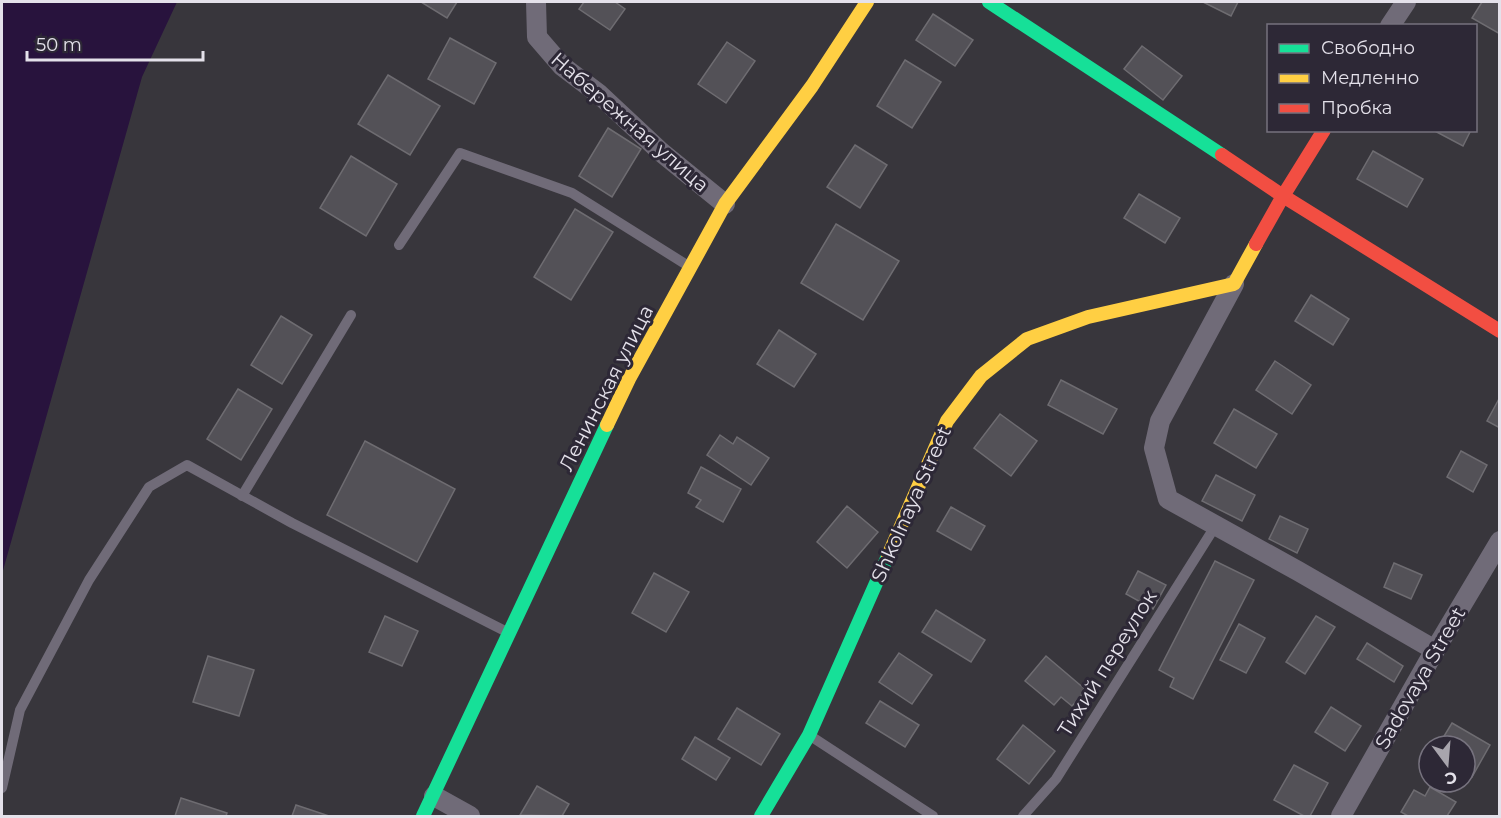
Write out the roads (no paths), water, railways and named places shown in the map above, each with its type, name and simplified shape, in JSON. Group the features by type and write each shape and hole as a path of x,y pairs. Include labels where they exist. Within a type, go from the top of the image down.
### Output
{"street":[{"name":"Набережная улица","path":"536,2 537,37 562,66 599,94 661,152 725,204"},
{"name":"Ленинская улица","path":"423,816 629,379 690,267 725,204 812,86 867,2"},
{"path":"989,2 1283,196 1500,331"},
{"path":"1391,24 1406,2"},
{"path":"1323,132 1283,196 1160,421 1154,448 1168,499 1435,650"},
{"name":"Shkolnaya Street","path":"761,816 809,735 947,420 981,376 1027,339 1088,317 1234,284"},
{"name":"Sadovaya Street","path":"1341,816 1500,541"},
{"path":"434,796 470,816"}],"lane":[{"path":"399,246 460,153 572,193 690,267"},
{"path":"242,496 351,315"},
{"path":"2,788 20,710 89,580 149,487 187,465 292,523 510,634"},
{"name":"Тихий переулок","path":"1023,816 1056,778 1216,525"},
{"path":"809,735 933,816"}]}
